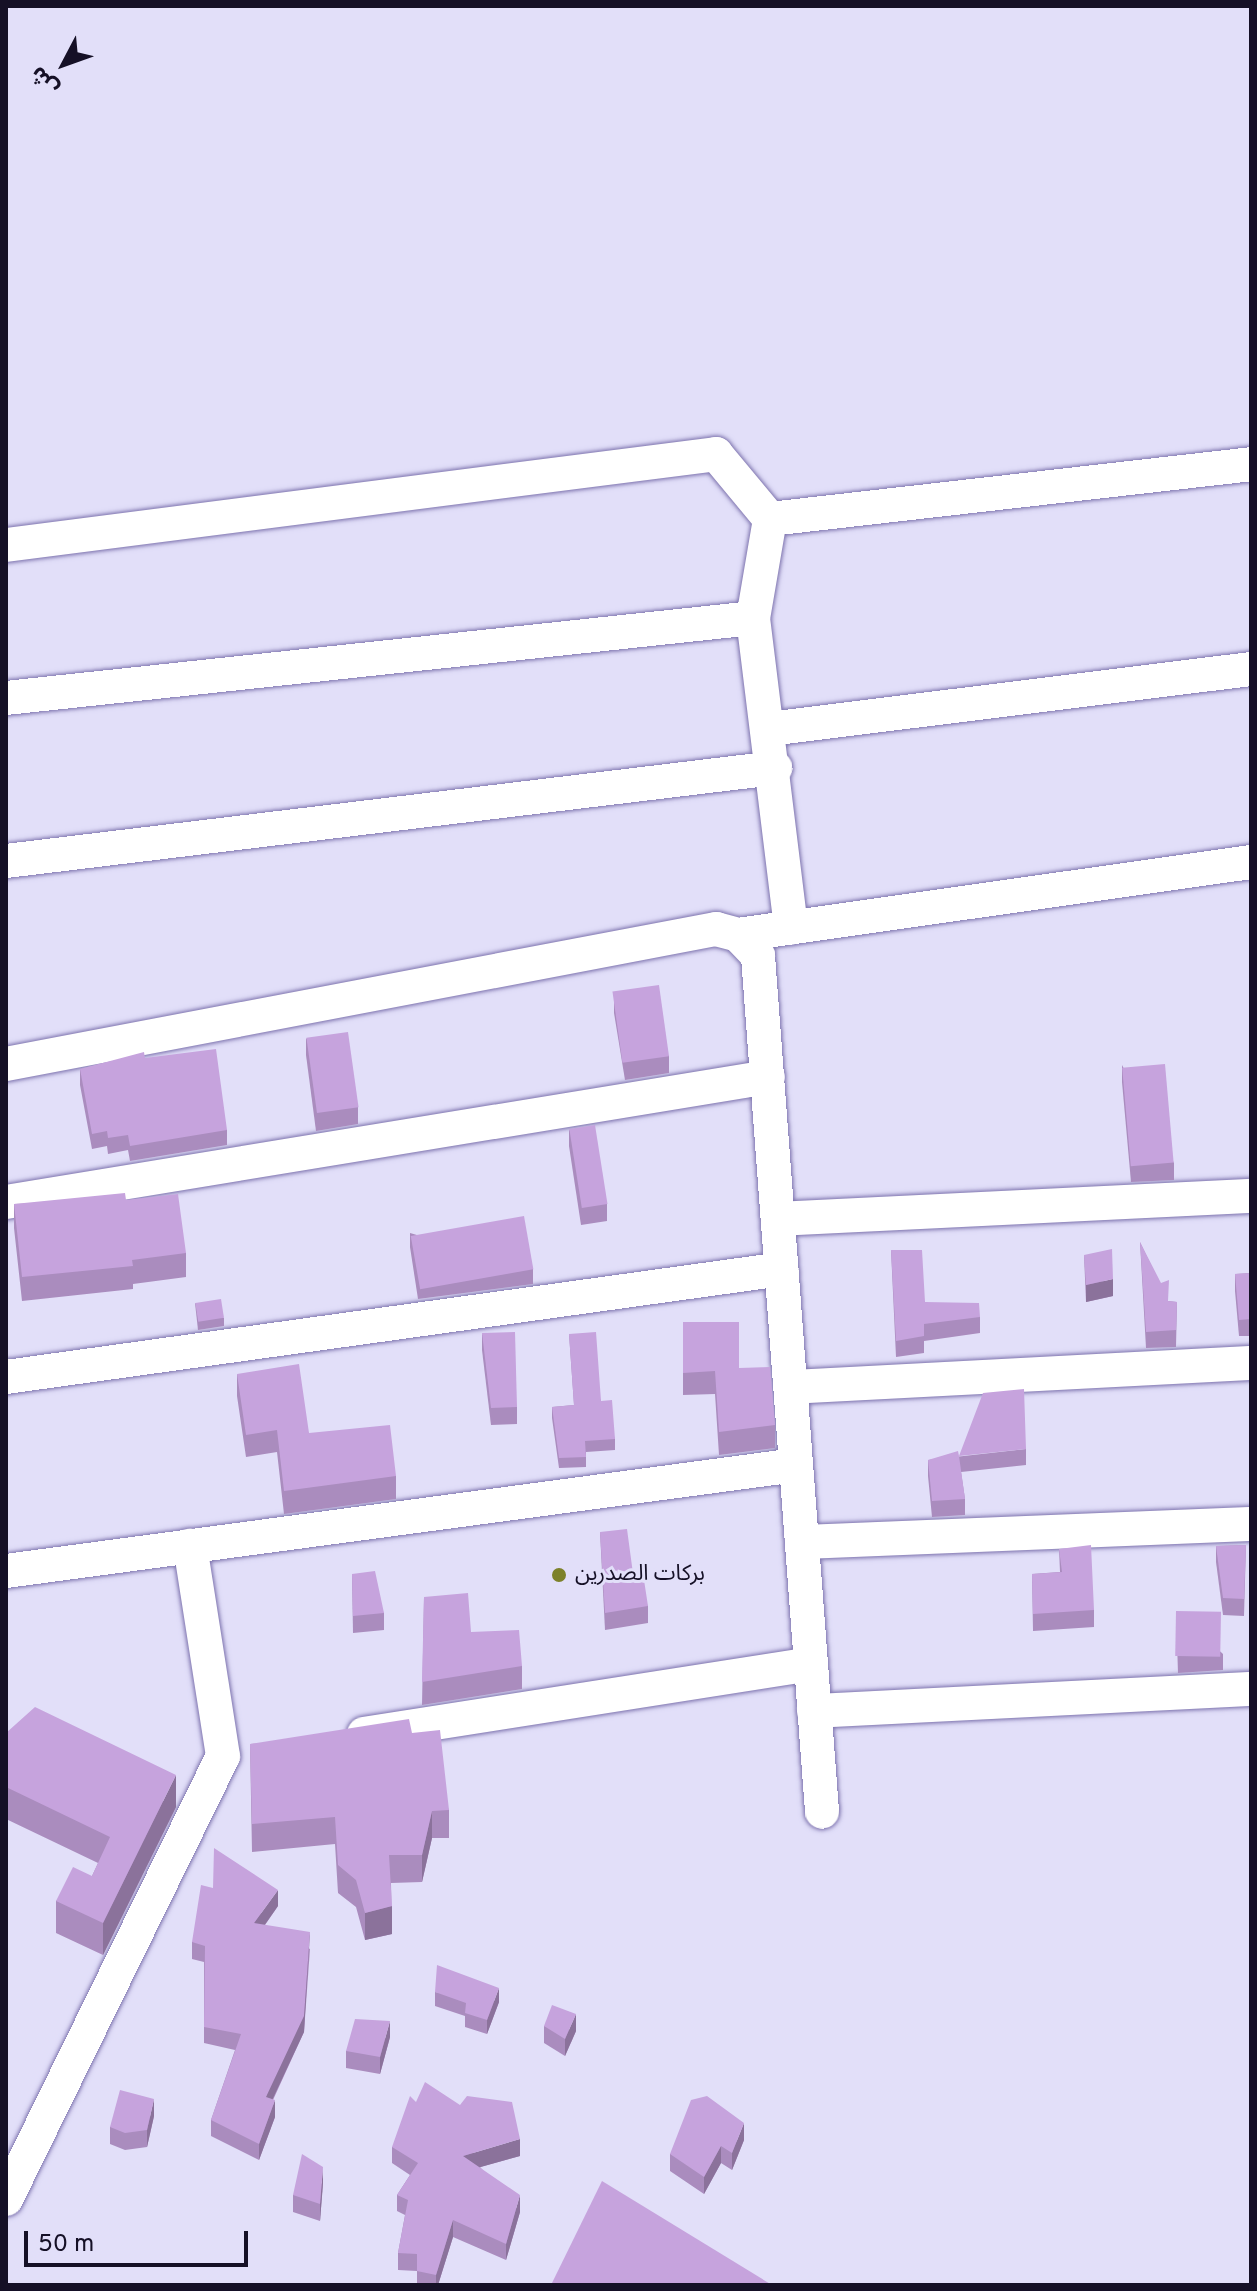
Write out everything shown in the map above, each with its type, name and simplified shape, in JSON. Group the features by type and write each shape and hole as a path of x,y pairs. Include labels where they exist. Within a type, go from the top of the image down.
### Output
{"street":[{"path":"6,545 716,454 770,519 753,618 775,768 791,928"},
{"path":"770,519 1251,464"},
{"path":"6,698 753,618"},
{"path":"769,729 1251,669"},
{"path":"6,861 775,768"},
{"path":"6,1064 716,929 738,935 1251,862"},
{"path":"738,935 758,956 822,1812"},
{"path":"6,1202 768,1077"},
{"path":"778,1219 1251,1196"},
{"path":"6,1377 782,1269"},
{"path":"791,1387 1251,1363"},
{"path":"6,1571 796,1465"},
{"path":"802,1542 1251,1524"},
{"path":"6,2199 239,1753 190,1546"},
{"path":"331,1739 811,1664"},
{"path":"814,1711 1251,1689"}],"building":[{"path":"659,985 669,1056 622,1063 612,992"},
{"path":"348,1032 359,1107 317,1113 306,1038"},
{"path":"216,1049 227,1130 130,1146 128,1135 108,1138 107,1131 92,1134 80,1069 144,1052 145,1058"},
{"path":"1165,1064 1174,1163 1131,1166 1122,1068"},
{"path":"595,1125 608,1204 582,1208 569,1129"},
{"path":"125,1193 126,1200 178,1194 186,1253 132,1260 133,1266 22,1277 14,1204"},
{"path":"524,1216 533,1269 420,1289 411,1236"},
{"path":"1140,1242 1161,1283 1169,1280 1168,1301 1177,1302 1176,1330 1146,1332"},
{"path":"1112,1249 1113,1279 1086,1285 1084,1255"},
{"path":"891,1250 922,1250 925,1302 979,1303 980,1317 924,1324 924,1336 896,1341"},
{"path":"1251,1273 1251,1319 1239,1320 1235,1274"},
{"path":"221,1299 224,1318 198,1322 195,1303"},
{"path":"683,1322 739,1322 739,1368 770,1367 775,1425 719,1432 715,1371 683,1373"},
{"path":"515,1332 517,1407 491,1408 482,1333"},
{"path":"596,1332 601,1401 612,1400 615,1439 585,1441 586,1457 559,1458 552,1407 574,1405 569,1334"},
{"path":"299,1364 309,1433 390,1425 396,1476 284,1491 277,1430 246,1435 237,1374"},
{"path":"1024,1389 1026,1449 959,1456 983,1393"},
{"path":"958,1451 965,1499 932,1501 928,1460"},
{"path":"627,1529 634,1581 644,1580 648,1606 605,1613 600,1532"},
{"path":"1091,1545 1094,1610 1033,1614 1032,1574 1062,1572 1059,1549"},
{"path":"1246,1545 1244,1599 1223,1598 1216,1546"},
{"path":"375,1571 384,1613 353,1616 352,1574"},
{"path":"468,1593 471,1632 519,1630 522,1666 422,1682 424,1597"},
{"path":"1176,1611 1221,1612 1220,1657 1175,1656"},
{"path":"35,1707 176,1775 103,1923 56,1901 73,1867 92,1876 110,1837 6,1787 6,1733"},
{"path":"409,1719 412,1733 440,1730 449,1810 432,1811 422,1855 389,1855 392,1906 365,1913 356,1880 338,1865 335,1817 252,1824 250,1744"},
{"path":"214,1848 278,1890 254,1923 310,1932 304,2016 266,2097 275,2100 259,2144 211,2120 241,2034 204,2027 205,1946 192,1942 201,1885 213,1888"},
{"path":"437,1965 499,1988 487,2020 465,2013 466,2003 435,1992"},
{"path":"552,2005 576,2014 565,2039 544,2026"},
{"path":"355,2019 390,2021 380,2057 346,2051"},
{"path":"425,2082 460,2105 467,2096 512,2102 520,2139 463,2156 520,2195 506,2244 453,2220 436,2275 417,2271 417,2254 398,2253 408,2200 397,2195 418,2163 392,2147 410,2096 416,2102"},
{"path":"120,2090 154,2099 147,2130 125,2133 110,2127"},
{"path":"707,2096 744,2123 732,2153 721,2146 704,2177 670,2154 691,2100"},
{"path":"302,2154 323,2167 320,2204 293,2195"},
{"path":"602,2181 772,2285 551,2285"}],"place":[{"name":"بركات الصدرين","path":"559,1575"}]}
